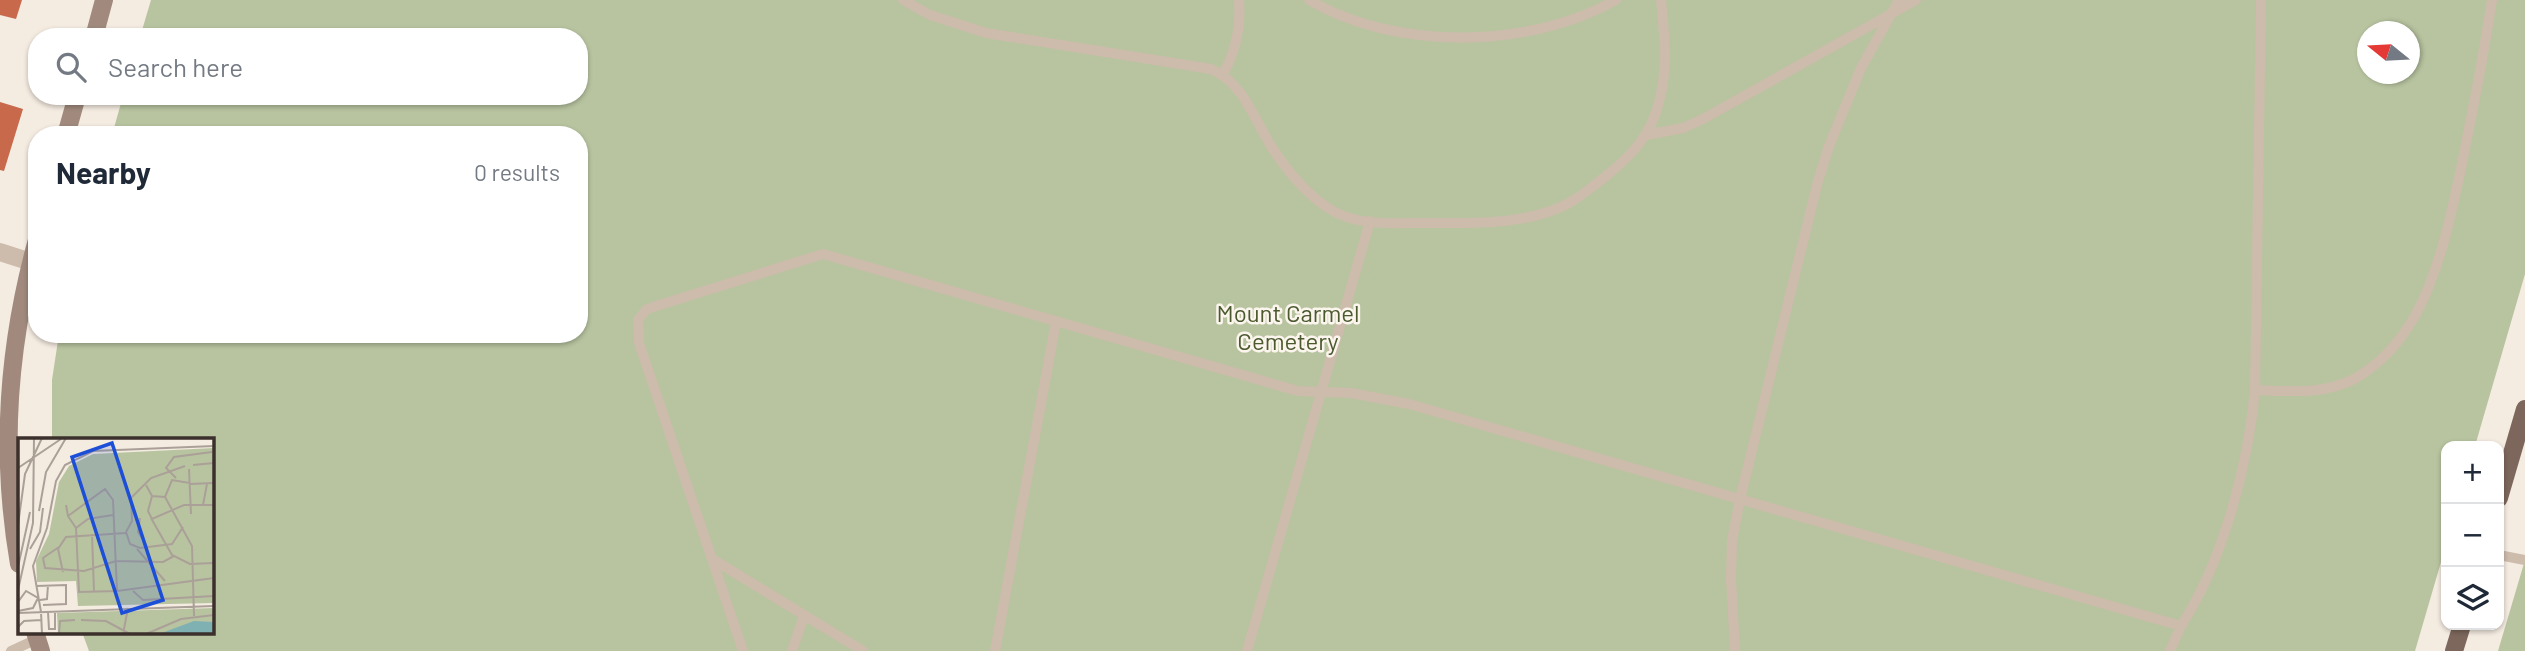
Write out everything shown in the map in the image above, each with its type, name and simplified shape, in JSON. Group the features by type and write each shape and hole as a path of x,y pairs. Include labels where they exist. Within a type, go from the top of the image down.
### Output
{"main road":[{"path":"96,28 104,0"},
{"path":"69,126 74,105"},
{"path":"18,558 13,531 7,422 13,346 19,306 28,273"},
{"path":"2504,481 2525,409"},
{"path":"2454,651 2460,630"}],"street":[{"path":"0,252 28,261"}],"lane":[{"path":"903,0 930,15 974,30 1055,45 1195,65 1223,74 1233,82 1272,148 1292,175 1335,212 1370,221 1485,222 1518,219 1549,212 1567,204 1604,178 1635,151 1656,114 1664,72 1661,0"},
{"path":"1223,74 1236,46 1240,0"},
{"path":"1309,0 1381,27 1424,35 1472,37 1544,29 1592,13 1616,0"},
{"path":"1735,651 1732,541 1825,158 1861,68 1899,0"},
{"path":"1646,135 1684,128 1703,119 1890,17 1916,0"},
{"path":"2170,651 2206,579 2234,498 2245,459 2255,390 2260,0"},
{"path":"2255,390 2315,390 2352,380 2380,361 2411,321 2427,291 2446,232 2476,96 2492,0"},
{"path":"1247,651 1370,221"},
{"path":"743,651 639,343 638,320 646,310 823,254 1298,391 1380,397 2181,626"},
{"path":"995,651 1056,322"},
{"path":"2504,556 2525,560"},
{"path":"714,560 863,651"},
{"path":"792,651 804,616"},
{"path":"11,651 38,641"}],"green space":[{"name":"Mount Carmel Cemetery","path":"151,0 2525,0 2525,274 2476,441 2441,441 2441,562 2415,651 89,651 83,634 214,634 214,438 52,438 52,380 58,343 588,343 588,126 115,126 120,105 588,105 588,28 143,28"},
{"path":"2525,560 2525,651 2498,651"}],"building":[{"path":"0,0 22,0 16,19 0,15"},
{"path":"0,102 23,109 4,171 0,170"}]}
